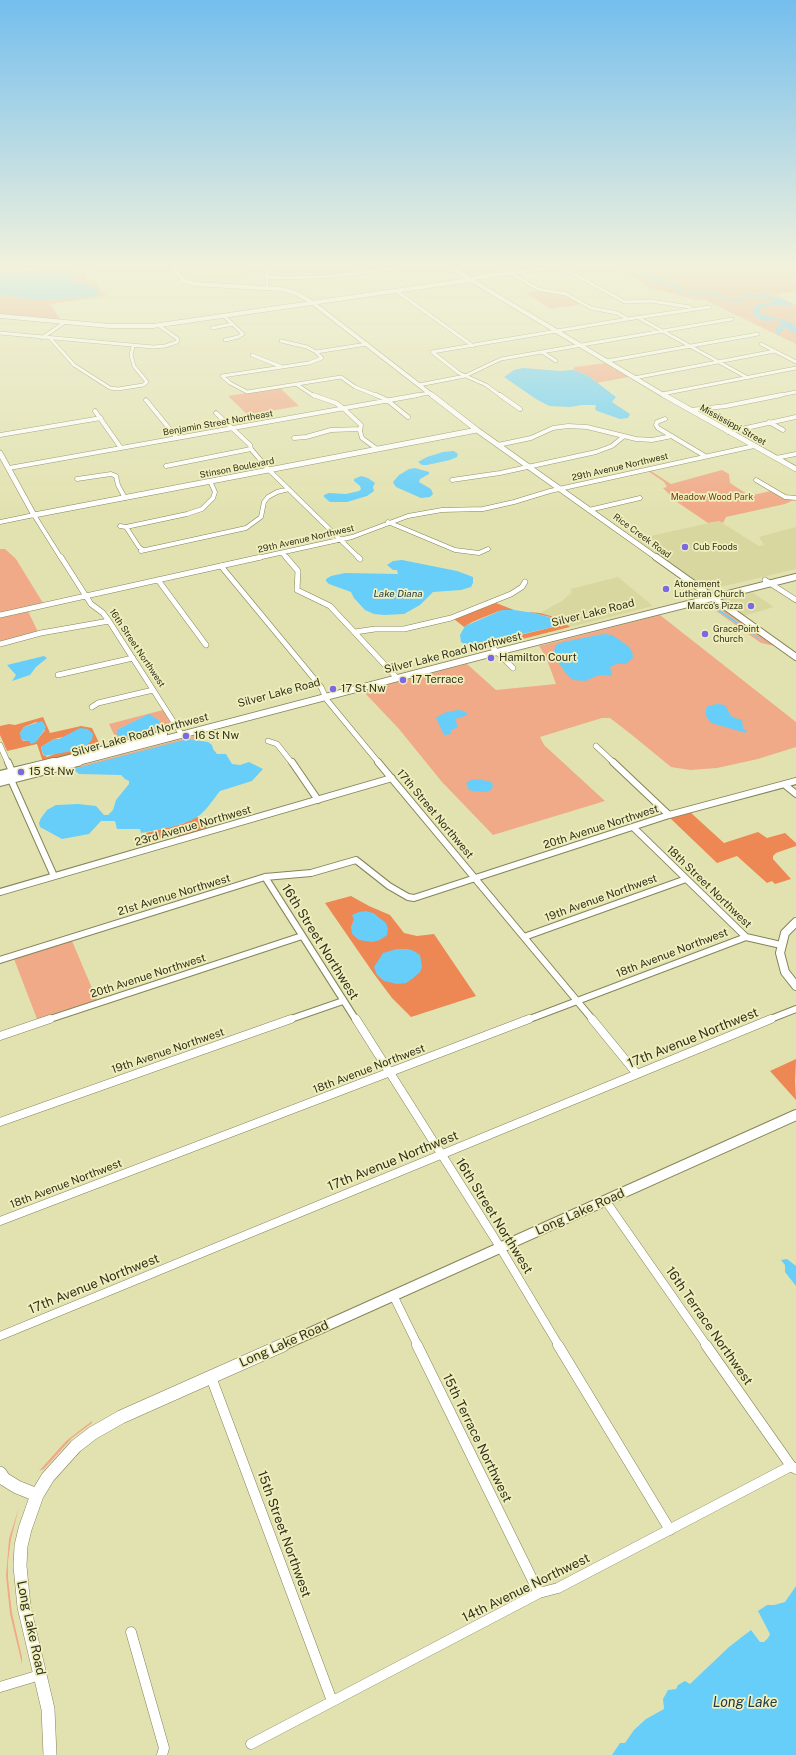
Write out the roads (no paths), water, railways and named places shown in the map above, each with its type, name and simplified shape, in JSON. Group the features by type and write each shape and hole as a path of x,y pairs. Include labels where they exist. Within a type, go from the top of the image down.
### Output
{"street":[{"path":"60,349 74,365 110,388 118,389 143,385 147,382 134,366 131,355 132,349"},
{"path":"309,349 316,352 322,358 320,360 283,367 222,376 230,383 247,392 341,377 355,387 387,400 408,417"},
{"path":"316,352 336,349"},
{"name":"Rice Creek Road","path":"373,349 477,430 796,657"},
{"path":"453,349 432,352 465,376 486,385 520,409"},
{"path":"419,385 465,376 498,360 559,349"},
{"name":"Mississippi Street","path":"587,349 634,378 796,469"},
{"path":"606,361 674,349"},
{"path":"695,349 748,378"},
{"path":"771,349 796,362"},
{"path":"634,378 775,351"},
{"path":"542,352 556,361"},
{"path":"252,355 283,367"},
{"path":"662,394 796,368"},
{"path":"296,384 316,397 336,403 358,420 361,425 360,429 362,438 377,449"},
{"path":"690,410 726,406 796,392"},
{"name":"Benjamin Street Northeast","path":"9,468 429,393"},
{"path":"146,400 177,438"},
{"path":"95,411 121,448"},
{"path":"216,413 234,428 250,445 251,449 269,470 360,559"},
{"path":"728,432 796,417"},
{"path":"0,435 101,418"},
{"path":"665,419 658,421 656,425 705,456"},
{"path":"769,422 783,430"},
{"path":"498,445 531,438 557,427 578,424 623,437 646,440 672,436"},
{"path":"294,438 306,438 331,430 360,429"},
{"name":"Stinson Boulevard","path":"0,522 477,430"},
{"path":"452,480 483,476 602,451 617,443 623,437"},
{"name":"29th Avenue Northwest","path":"0,614 341,540 359,535 388,522 408,516 436,511 483,509 560,489 754,446"},
{"path":"166,466 251,449"},
{"path":"0,453 34,515"},
{"path":"776,458 796,454"},
{"path":"77,479 112,474 116,476 118,485 125,498"},
{"path":"756,480 785,497 796,498"},
{"path":"120,526 126,527 187,514 202,509 213,498 215,492 210,481"},
{"path":"126,527 139,548 142,550 246,528 261,517 264,502 268,497 277,492 289,489"},
{"path":"589,510 640,498"},
{"name":"16th Street Northwest","path":"34,515 85,596 91,604 103,613 109,621 180,732"},
{"path":"388,522 455,550 479,553 488,549"},
{"path":"282,553 298,572 296,586 298,590 305,595 330,606 356,632 395,676"},
{"name":"17th Street Northwest","path":"221,566 321,687 324,695 637,1074"},
{"path":"768,582 796,572"},
{"name":"Silver Lake Road Northwest","path":"0,782 12,776 495,650 768,582 796,577"},
{"path":"158,580 206,645"},
{"path":"356,632 375,629 409,628 451,618 511,594 522,587 525,582"},
{"path":"768,582 796,600"},
{"path":"0,644 41,633 109,621"},
{"path":"495,650 513,668"},
{"path":"58,675 133,658"},
{"path":"92,707 98,703 153,690"},
{"path":"268,741 277,744 287,755 318,800"},
{"path":"0,745 54,876"},
{"path":"596,746 670,815"},
{"path":"0,776 12,776"},
{"name":"23rd Avenue Northwest","path":"0,892 392,778"},
{"name":"20th Avenue Northwest","path":"414,898 633,826 710,803 796,782"},
{"path":"786,785 796,794"},
{"name":"18th Street Northwest","path":"633,826 746,937 781,945"},
{"name":"21st Avenue Northwest","path":"0,960 265,878 303,874 356,860 389,886 408,897 414,898"},
{"name":"16th Street Northwest","path":"265,878 500,1248 670,1530"},
{"name":"19th Avenue Northwest","path":"524,937 686,879"},
{"path":"796,922 785,933 780,953 782,963 788,977 796,986"},
{"name":"20th Avenue Northwest","path":"0,1036 302,936"},
{"name":"18th Avenue Northwest","path":"0,1221 746,937"},
{"name":"19th Avenue Northwest","path":"0,1122 343,1001"},
{"name":"17th Avenue Northwest","path":"0,1336 796,1009"},
{"name":"Long Lake Road","path":"50,1755 48,1709 24,1607 20,1566 24,1529 37,1495 48,1477 76,1446 93,1433 121,1417 796,1115"},
{"name":"16th Terrace Northwest","path":"605,1200 793,1467"},
{"name":"15th Terrace Northwest","path":"393,1295 539,1593"},
{"name":"15th Street Northwest","path":"211,1377 332,1700"},
{"name":"14th Avenue Northwest","path":"251,1744 332,1700 539,1593 558,1588 793,1467"},
{"path":"0,1473 4,1479 17,1487 37,1495"},
{"path":"132,1632 164,1748 162,1755"},
{"path":"0,1687 41,1675"}],"water":[{"path":"523,368 560,371 573,370 587,375 616,397 612,402 630,414 628,418 620,419 597,411 595,409 596,405 570,407 549,406 504,377 514,370"},
{"path":"454,451 458,454 457,457 450,460 427,465 422,465 418,462 427,457 443,452"},
{"path":"415,468 429,472 429,474 420,479 419,482 431,489 433,494 430,497 421,498 396,487 394,484 393,482 399,475 409,469"},
{"path":"361,476 368,478 375,483 373,487 374,491 367,496 347,502 330,502 324,497 324,495 329,493 346,494 359,491 361,489 360,486 354,481 354,479"},
{"name":"Lake Diana","path":"402,560 457,571 473,577 473,583 471,587 461,590 433,592 420,605 404,614 384,615 374,614 365,610 354,598 351,592 329,584 326,581 326,579 331,576 345,573 398,574 397,570 393,570 387,565 393,561"},
{"path":"714,606 765,643 718,611 713,607"},
{"path":"502,610 534,613 560,620 563,623 557,626 484,643 464,644 461,642 460,635 465,626"},
{"path":"604,634 612,635 628,646 632,651 633,658 626,664 617,664 610,667 612,676 599,675 585,681 573,680 567,675 555,657 554,650 556,645 563,642"},
{"path":"44,656 47,658 36,667 30,675 12,681 16,675 7,665"},
{"path":"717,704 725,705 731,716 742,719 743,729 747,731 746,733 711,723 706,716 706,709 708,706"},
{"path":"458,710 464,711 468,715 455,719 458,727 450,731 452,734 444,735 436,718 444,713"},
{"path":"149,714 160,721 159,726 123,737 116,734 118,729"},
{"path":"42,721 46,727 36,742 31,744 29,741 21,740 20,733 24,727"},
{"path":"80,728 88,729 93,734 92,740 87,745 73,751 44,756 41,747 54,739 59,739"},
{"path":"188,739 208,742 212,745 217,754 226,754 232,764 240,765 249,762 263,769 252,781 220,791 200,815 190,821 172,827 141,833 140,829 117,829 115,821 101,821 89,834 62,839 40,827 39,823 41,818 47,810 56,805 78,804 96,806 104,815 108,815 113,810 116,800 129,784 129,781 121,775 79,774 73,769"},
{"path":"473,779 489,781 493,786 491,790 486,792 469,790 466,783"},
{"path":"366,911 373,913 386,923 388,928 387,935 380,940 372,942 359,940 352,934 351,928 354,920 352,915"},
{"path":"397,949 408,949 420,955 422,967 420,972 406,983 397,984 384,981 377,975 374,967 383,953"},
{"path":"787,1259 796,1266 796,1286 785,1272 785,1265 781,1260"},
{"name":"Long Lake","path":"796,1586 796,1755 612,1755 620,1743 625,1743 634,1730 646,1719 664,1709 663,1699 668,1690 676,1689 678,1685 685,1681 690,1684 729,1647 751,1630 760,1642 764,1642 770,1634 758,1611 767,1605 785,1602"}],"place":[{"name":"Cub Foods","path":"685,547"},
{"name":"Atonement Lutheran Church","path":"666,589"},
{"name":"Marco's Pizza","path":"751,606"},
{"name":"GracePoint Church","path":"705,634"},
{"name":"Hamilton Court","path":"491,658"},
{"name":"17 Terrace","path":"403,680"},
{"name":"17 St Nw","path":"333,689"},
{"name":"16 St Nw","path":"186,736"},
{"name":"15 St Nw","path":"21,772"}],"park label":[{"name":"Meadow Wood Park","path":"712,497"}]}
